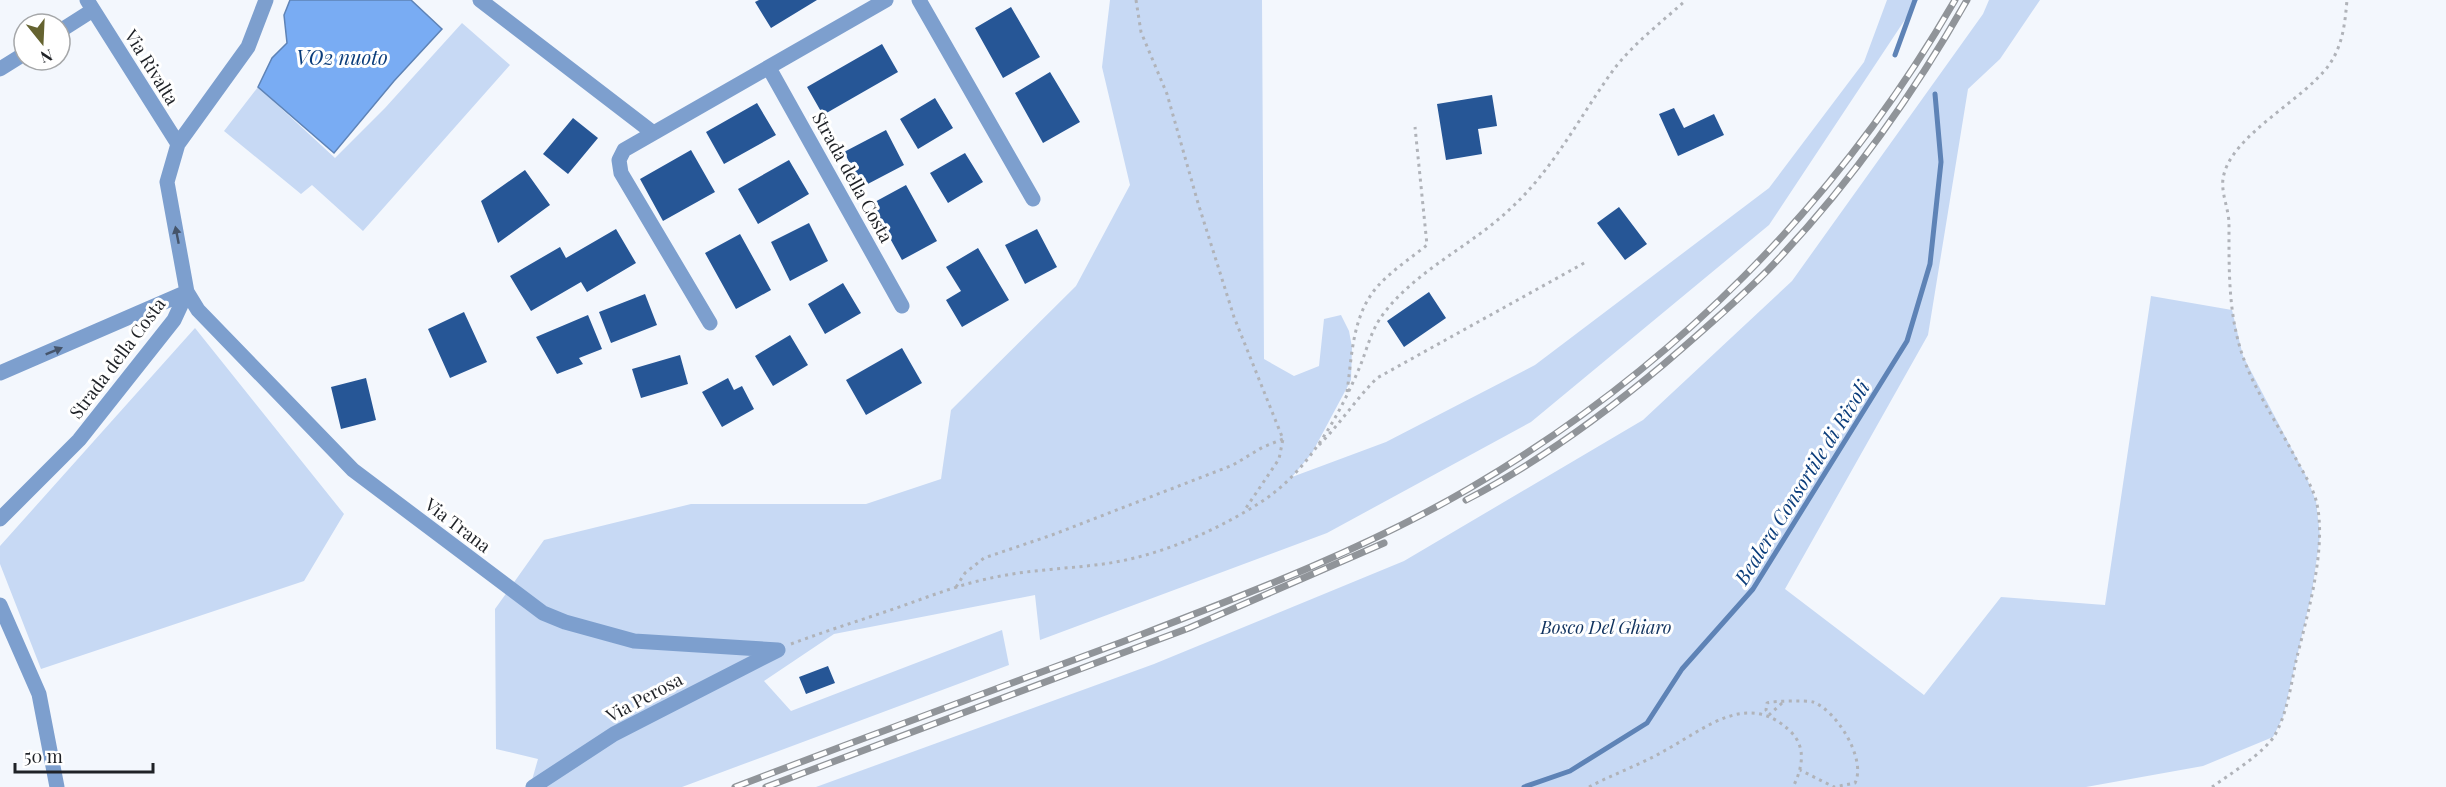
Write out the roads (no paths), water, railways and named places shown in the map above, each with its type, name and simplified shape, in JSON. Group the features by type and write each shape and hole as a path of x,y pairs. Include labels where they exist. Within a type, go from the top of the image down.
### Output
{"street":[{"name":"Strada della Costa","path":"0,519 79,440 174,320 188,292 167,182 178,144 248,47 266,0"},
{"path":"480,0 652,132"},
{"path":"710,323 621,173 619,160 624,150 886,0"},
{"path":"919,0 1033,199"},
{"name":"Via Rivalta","path":"72,21 90,5 178,144"},
{"name":"Strada della Costa","path":"769,68 902,306"},
{"path":"0,373 188,292"},
{"name":"Via Trana","path":"188,292 198,310 353,470 543,613 565,622 634,641 778,650"},
{"path":"0,605 39,694 57,787"},
{"name":"Via Perosa","path":"533,787 614,734 778,650"}],"water":[{"name":"VO2 nuoto","path":"290,0 411,0 442,29 394,81 334,153 258,87 272,58 287,43 284,15"}],"waterway":[{"name":"Bealera Consortile di Rivoli","path":"1895,55 1915,0"},
{"name":"Bealera Consortile di Rivoli","path":"1524,787 1570,771 1647,723 1682,669 1753,589 1907,341 1930,264 1941,162 1935,94"}],"railway":[{"path":"735,787 1114,645 1295,574 1428,511 1470,488 1544,441 1615,391 1681,335 1744,276 1803,213 1858,145 1909,74 1955,0"},
{"path":"1466,500 1544,454 1617,402 1704,330 1768,270 1824,208 1876,141 1924,72 1967,0"},
{"path":"766,787 1189,628 1384,543"}],"park label":[{"name":"Bosco Del Ghiaro","path":"1606,627"}]}
